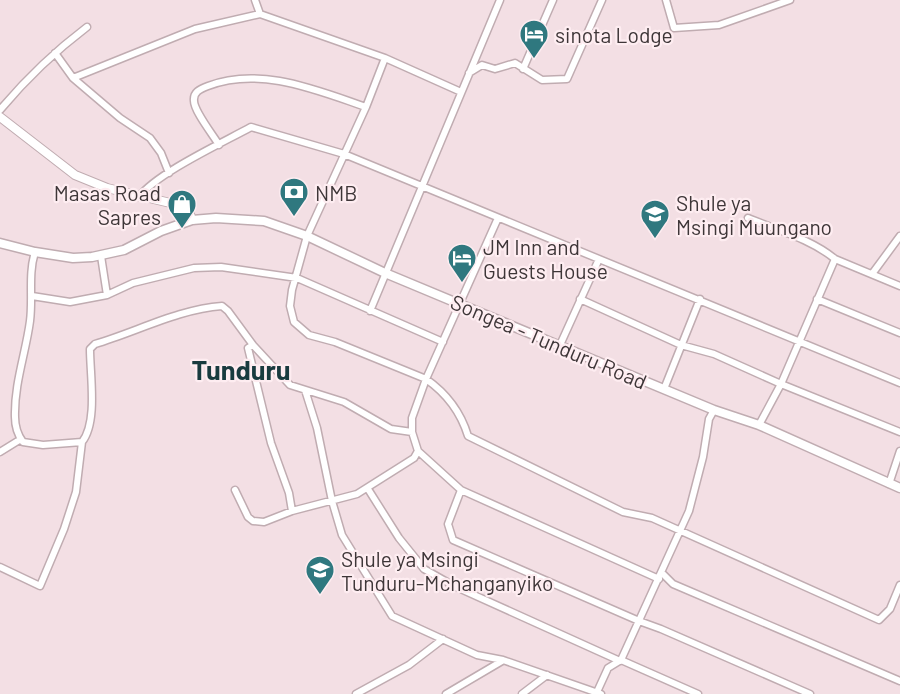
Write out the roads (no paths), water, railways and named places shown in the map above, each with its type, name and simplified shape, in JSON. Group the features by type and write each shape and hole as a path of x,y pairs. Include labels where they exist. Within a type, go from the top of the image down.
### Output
{"highway":[{"name":"Songea - Tunduru Road","path":"0,243 73,258 101,256 124,250 161,231 192,220 216,218 264,221 307,236 386,273 714,410 759,425 900,488"}],"main road":[{"path":"0,117 75,175 107,188 183,206 189,211 192,220"}],"street":[{"path":"255,0 261,14"},
{"path":"370,311 500,0"},
{"path":"523,69 553,0"},
{"path":"469,73 482,64 495,69 515,63 542,80 567,79 602,0"},
{"path":"666,0 674,28 719,25 790,0"},
{"path":"74,78 195,29 261,14 385,58 461,92"},
{"path":"0,110 31,75 87,27"},
{"path":"55,53 74,78 120,118 150,138 161,153 169,173"},
{"path":"385,58 366,107 307,236 292,290 290,306 294,322 309,335 335,342 426,380 448,400 463,418 468,436 623,512 652,518 879,620 890,609 899,590"},
{"path":"219,145 193,103 194,94 200,89 220,81 240,77 259,78 306,87 366,107"},
{"path":"139,197 146,187 251,128 344,154 900,383"},
{"path":"498,218 426,380 412,418 412,432 418,451 461,490 900,681"},
{"path":"748,219 810,244 835,259 900,286"},
{"path":"872,274 900,236"},
{"path":"35,252 31,265 32,296 15,416 17,434 23,442 43,445 82,442"},
{"path":"101,256 107,295"},
{"path":"560,345 600,259"},
{"path":"759,425 781,384 835,259"},
{"path":"32,296 70,302 107,295 133,283 194,268 221,267 297,278 443,342"},
{"path":"580,299 681,345 714,354 900,432"},
{"path":"664,389 700,299"},
{"path":"817,299 900,333"},
{"path":"0,567 40,586 64,529 76,492 82,442 92,422 90,350 94,344 190,312 222,306 253,345 290,385 344,402 392,429 412,432"},
{"path":"253,345 248,348 253,371 271,443 289,493 292,511"},
{"path":"305,390 317,428 332,501 342,535 392,616 477,655 503,660 599,693 608,668 620,661 689,511 714,410"},
{"path":"0,452 21,439"},
{"path":"235,490 248,518 264,522 292,511 368,489 407,463 418,451"},
{"path":"889,484 900,451"},
{"path":"368,489 399,538 424,570 454,586 698,694"},
{"path":"461,490 448,524 453,540 810,694"},
{"path":"357,694 409,665 443,639"},
{"path":"446,694 503,660"},
{"path":"522,694 547,675"}],"place":[{"name":"sinota Lodge","path":"534,60"},
{"name":"NMB","path":"294,218"},
{"name":"Masas Road Sapres","path":"182,230"},
{"name":"Shule ya Msingi Muungano","path":"655,240"},
{"name":"JM Inn and Guests House","path":"462,284"},
{"name":"Shule ya Msingi Tunduru-Mchanganyiko","path":"320,596"}],"district":[{"name":"Tunduru","path":"241,369"}]}
